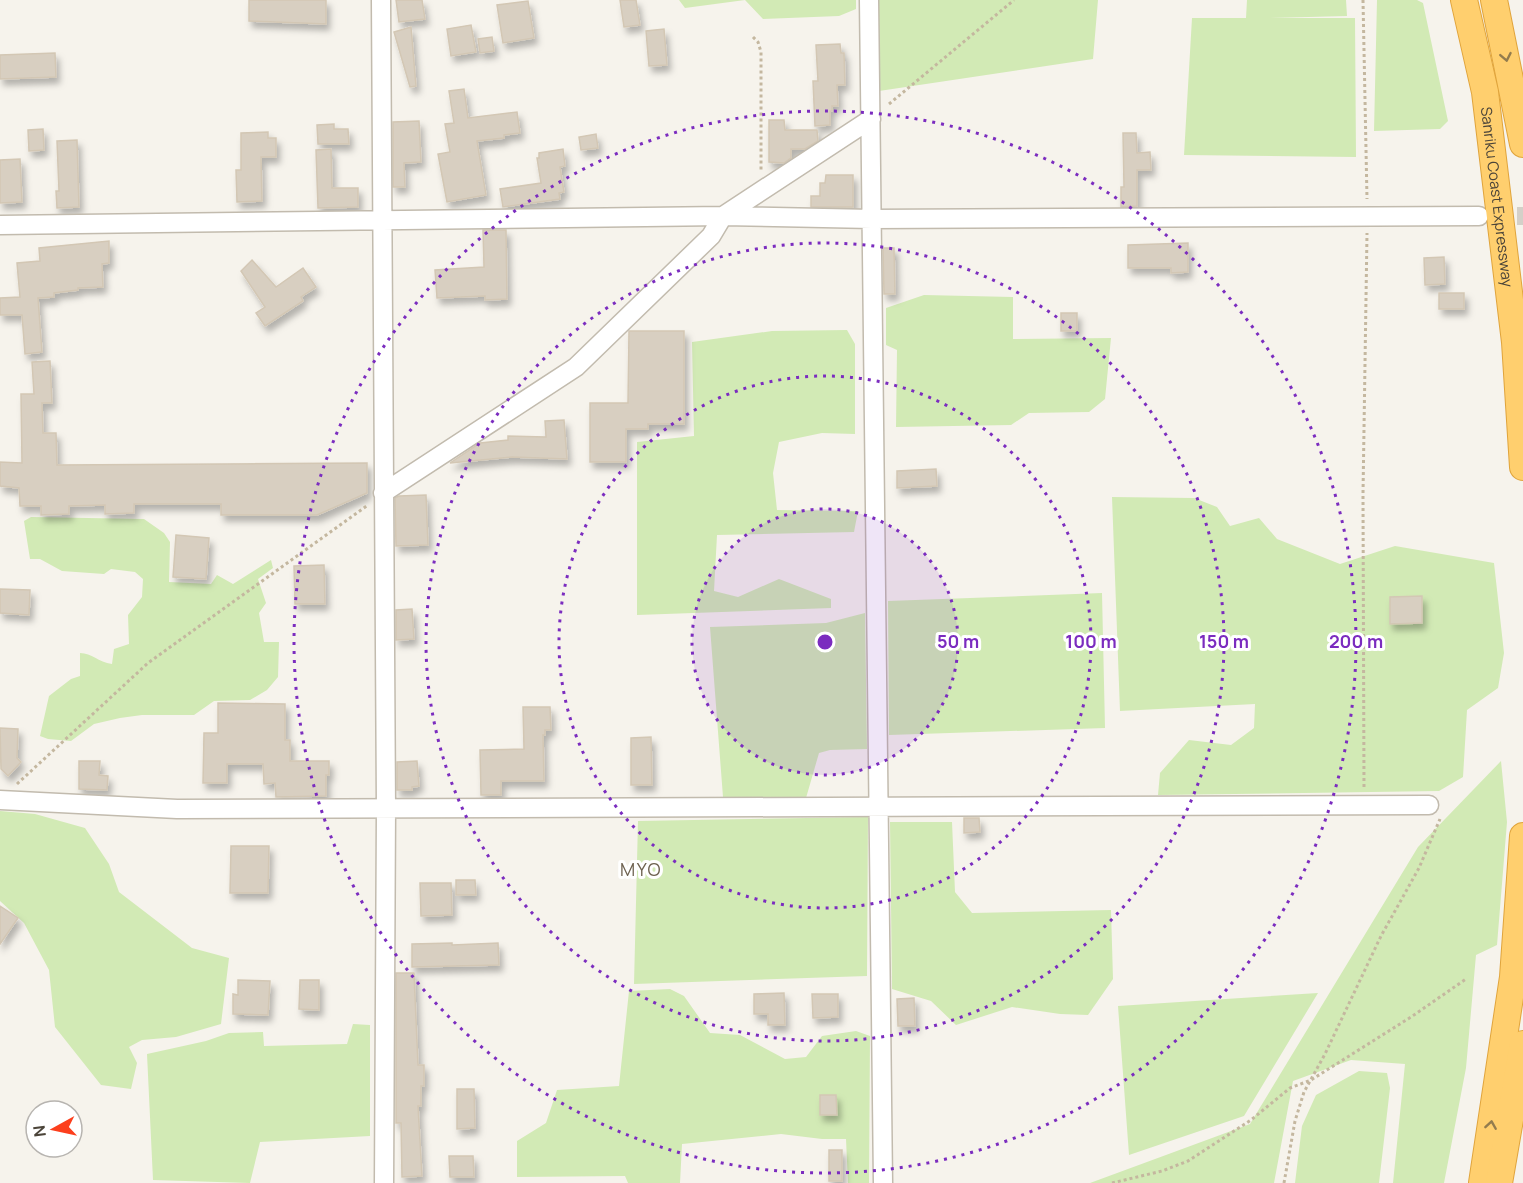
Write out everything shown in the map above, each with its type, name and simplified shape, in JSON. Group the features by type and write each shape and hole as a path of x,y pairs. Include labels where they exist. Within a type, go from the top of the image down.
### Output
{"highway":[{"name":"Sanriku Coast Expressway","path":"1464,0 1486,104 1515,342 1523,467"},
{"name":"Sanriku Coast Expressway","path":"1494,0 1523,144"},
{"path":"1482,1183 1513,977 1523,836"},
{"path":"1499,1183 1523,1044"}],"street":[{"path":"381,0 386,809 384,1183"},
{"path":"869,0 883,1183"},
{"path":"383,494 576,367 711,236 723,216 871,119"},
{"path":"0,225 723,216 872,219 1479,216"},
{"path":"0,800 177,809 1429,805"}],"path":[{"path":"871,119 1014,0"},
{"path":"1363,0 1367,217 1363,494 1364,806"},
{"path":"753,38 758,42 761,52 760,191"},
{"path":"16,784 148,663 383,494"},
{"path":"1284,1183 1295,1121 1304,1092 1325,1054 1381,936 1419,868 1432,833 1445,808 1429,805"},
{"path":"1112,1183 1162,1171 1188,1161 1251,1120 1290,1088 1311,1080 1411,1017 1466,979"}],"green space":[{"path":"679,0 745,0 685,8"},
{"path":"745,0 856,0 856,9 839,16 763,19"},
{"path":"878,0 1098,0 1093,59 879,91"},
{"path":"1247,0 1346,0 1347,16 1267,18 1355,18 1356,157 1184,155 1192,18 1246,18"},
{"path":"1377,0 1417,0 1423,3 1448,121 1440,129 1374,131"},
{"path":"924,295 1013,297 1013,339 1111,338 1105,399 1089,412 1029,413 1011,425 896,427 897,350 886,345 886,308"},
{"path":"847,330 855,344 855,434 822,433 779,442 773,473 777,510 858,511 854,532 717,535 714,591 738,597 779,579 831,599 831,608 637,615 637,442 694,436 692,342 772,331"},
{"path":"1112,497 1194,498 1217,507 1230,526 1259,518 1277,539 1340,564 1395,546 1494,563 1504,653 1498,688 1467,710 1463,777 1439,791 1158,795 1160,773 1189,740 1231,745 1254,728 1255,704 1120,711"},
{"path":"31,517 144,519 164,533 170,542 169,582 211,584 217,575 233,584 271,560 273,568 258,579 266,603 259,613 264,642 279,642 278,677 267,690 250,700 214,701 194,715 142,715 120,718 94,724 71,741 40,736 49,696 71,679 80,676 80,653 112,664 114,649 129,644 128,615 142,597 143,579 135,572 111,569 104,574 62,571 40,559 30,559 24,521"},
{"path":"1102,593 1105,728 889,735 888,601"},
{"path":"865,613 867,749 830,750 819,753 806,798 723,797 710,627 826,623"},
{"path":"1501,761 1507,822 1497,945 1476,955 1466,1068 1444,1183 1393,1183 1405,1064 1351,1060 1293,1081 1274,1183 1090,1183 1250,1124 1418,847"},
{"path":"0,811 35,814 85,828 109,864 119,892 192,948 229,958 221,1024 176,1037 142,1040 129,1047 137,1063 131,1089 101,1085 55,1027 49,970 24,923 0,901"},
{"path":"868,817 867,976 634,984 638,821"},
{"path":"890,822 952,822 955,892 972,913 1111,910 1113,979 1088,1015 1060,1014 1012,1007 956,1025 931,1001 892,989"},
{"path":"670,989 684,996 710,1033 740,1035 785,1059 806,1057 822,1036 856,1031 870,1036 869,1183 848,1183 846,1139 822,1139 781,1134 682,1144 680,1183 628,1183 625,1176 517,1177 517,1141 546,1123 557,1090 619,1086 629,991"},
{"path":"1318,993 1244,1116 1129,1155 1118,1006"},
{"path":"353,1024 370,1025 370,1136 260,1142 250,1183 153,1180 147,1054 206,1041 229,1033 263,1032 264,1046 347,1044"},
{"path":"1359,1071 1387,1073 1390,1088 1379,1183 1295,1183 1302,1126 1316,1095"}],"building":[{"path":"249,0 326,0 326,24 249,21"},
{"path":"396,0 422,0 425,19 399,22"},
{"path":"620,0 636,0 640,25 624,27"},
{"path":"528,1 534,38 503,43 497,5"},
{"path":"471,25 476,52 451,56 447,29"},
{"path":"411,27 416,86 410,87 394,32"},
{"path":"664,29 667,65 649,66 646,31"},
{"path":"492,37 494,51 480,53 478,39"},
{"path":"840,44 841,53 844,53 845,85 837,85 838,106 832,106 830,125 815,126 813,81 818,81 816,45"},
{"path":"55,53 56,77 0,79 0,55"},
{"path":"464,89 468,118 517,112 520,133 504,135 504,138 477,141 486,195 447,202 438,154 450,152 445,124 454,123 449,91"},
{"path":"769,120 784,120 785,130 817,130 818,141 805,149 791,149 791,158 784,163 769,162"},
{"path":"419,121 421,162 404,163 405,187 393,187 393,122"},
{"path":"334,124 334,129 348,129 349,144 318,144 317,125"},
{"path":"43,129 44,150 29,151 28,130"},
{"path":"268,132 268,138 276,138 276,157 261,157 262,201 237,202 236,170 241,170 241,133"},
{"path":"1123,133 1136,133 1137,153 1150,152 1151,170 1137,170 1137,206 1121,207 1121,187 1124,187"},
{"path":"596,134 598,148 581,150 579,137"},
{"path":"77,140 79,207 57,208 56,191 59,191 57,141"},
{"path":"331,149 332,188 358,188 358,207 318,208 316,150"},
{"path":"563,149 565,166 560,167 564,192 559,193 560,199 503,207 500,189 541,183 537,158 539,158 539,153"},
{"path":"20,159 22,202 0,203 0,160"},
{"path":"826,175 853,175 853,207 811,207 811,196 820,196 820,183 825,183"},
{"path":"483,230 506,230 507,299 485,300 485,296 437,298 435,270 484,267"},
{"path":"109,241 109,263 102,264 103,287 78,288 78,290 54,293 54,297 38,298 42,352 25,354 22,315 0,315 0,298 20,297 17,263 40,261 39,248"},
{"path":"1188,243 1188,272 1171,273 1171,268 1128,268 1128,245"},
{"path":"883,248 894,248 895,294 884,294"},
{"path":"1444,257 1445,284 1425,285 1424,258"},
{"path":"252,260 276,287 303,268 316,287 301,297 303,301 265,326 256,313 265,307 241,271"},
{"path":"1439,293 1464,293 1464,309 1439,309"},
{"path":"1061,313 1077,313 1077,331 1061,331"},
{"path":"629,331 684,331 684,424 648,424 648,429 626,429 626,462 590,462 590,403 628,403"},
{"path":"50,361 52,403 42,403 43,433 56,433 57,465 367,463 367,493 317,515 221,515 221,504 134,504 134,513 105,514 105,505 69,506 69,514 41,515 41,506 20,506 19,488 0,486 0,462 22,463 21,394 34,394 32,362"},
{"path":"564,420 567,459 512,457 450,463 480,443 508,440 508,436 546,437 545,421"},
{"path":"936,469 937,486 897,488 897,471"},
{"path":"426,495 428,545 396,546 395,498"},
{"path":"176,535 209,538 206,579 173,577"},
{"path":"324,565 325,604 295,604 294,566"},
{"path":"0,589 30,590 29,615 0,613"},
{"path":"1422,596 1422,623 1390,624 1390,597"},
{"path":"412,609 414,639 396,640 396,610"},
{"path":"218,703 285,704 285,740 290,740 290,761 329,761 326,796 276,797 275,783 264,784 263,764 227,764 227,783 203,783 204,733 218,733"},
{"path":"523,707 550,707 551,730 545,730 545,735 543,735 544,781 501,781 501,795 481,795 480,750 524,749"},
{"path":"0,728 18,729 17,758 21,762 8,776 1,769"},
{"path":"651,737 652,785 631,785 631,738"},
{"path":"79,761 100,761 99,775 108,776 107,790 79,789"},
{"path":"417,761 419,786 412,787 412,790 397,790 397,762"},
{"path":"964,818 979,818 980,832 964,833"},
{"path":"231,846 269,846 268,893 230,893"},
{"path":"456,880 475,880 476,895 456,895"},
{"path":"420,883 451,883 452,915 421,916"},
{"path":"0,906 18,918 0,944"},
{"path":"452,943 452,945 498,943 499,965 412,967 412,944"},
{"path":"396,973 414,973 418,1065 424,1065 424,1086 421,1086 421,1106 418,1106 422,1176 402,1177 401,1123 396,1123"},
{"path":"238,980 270,981 268,1015 233,1014 233,994 238,995"},
{"path":"300,980 319,980 319,1010 299,1009"},
{"path":"784,993 785,1025 768,1025 768,1014 754,1014 754,994"},
{"path":"812,994 838,994 838,1017 813,1018"},
{"path":"914,998 915,1026 898,1026 897,999"},
{"path":"457,1089 474,1089 475,1128 457,1129"},
{"path":"820,1095 836,1095 837,1115 820,1115"},
{"path":"829,1150 842,1150 842,1181 829,1181"},
{"path":"449,1156 473,1156 474,1177 450,1177"}],"tunnel":[{"path":"1490,216 1523,216"}],"district":[{"name":"MYO","path":"641,869"}]}
